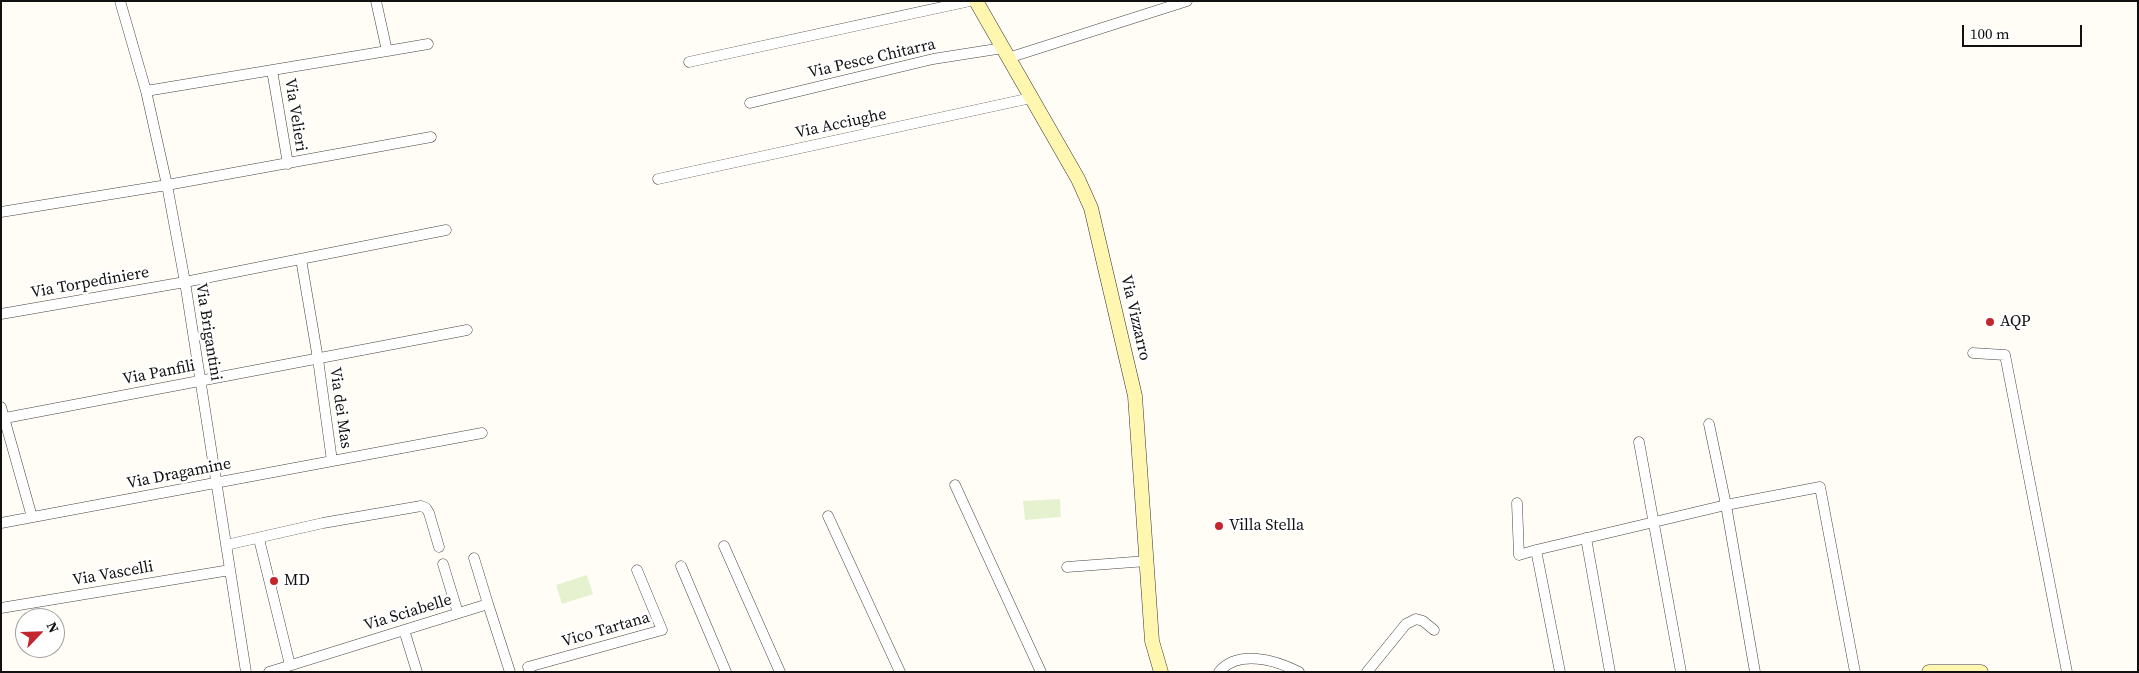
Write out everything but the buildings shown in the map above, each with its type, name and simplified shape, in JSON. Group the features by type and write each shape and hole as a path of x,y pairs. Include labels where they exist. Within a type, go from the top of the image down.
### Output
{"street":[{"name":"Via Brigantini","path":"120,1 146,91 167,185 185,282 246,672"},
{"path":"376,1 387,51"},
{"path":"689,62 970,1"},
{"name":"Via Vizzarro","path":"976,1 1086,194 1091,208 1135,396 1152,641 1161,672"},
{"name":"Via Pesce Chitarra","path":"750,103 933,59 1006,53 1186,1"},
{"path":"146,91 428,44"},
{"name":"Via Velieri","path":"272,70 288,164"},
{"name":"Via Acciughe","path":"658,178 1031,98"},
{"path":"1,212 288,164 431,137"},
{"name":"Via Torpediniere","path":"1,314 185,282 446,230"},
{"name":"Via dei Mas","path":"301,259 318,359 332,461"},
{"name":"Via Panfili","path":"5,418 467,330"},
{"path":"1973,353 2005,355 2067,672"},
{"path":"1,407 32,517"},
{"path":"1709,424 1726,505 1755,672"},
{"name":"Via Dragamine","path":"1,523 482,432"},
{"path":"1639,442 1681,672"},
{"path":"954,486 1041,672"},
{"path":"1517,503 1519,555 1726,505 1820,487 1855,672"},
{"path":"226,545 323,523 421,506 426,508 429,513 439,547"},
{"path":"828,516 900,672"},
{"path":"1586,538 1610,672"},
{"path":"258,539 290,665"},
{"path":"724,546 780,672"},
{"path":"1536,550 1560,672"},
{"path":"474,558 510,672"},
{"path":"1067,567 1147,561"},
{"path":"443,564 458,613"},
{"path":"681,566 726,672"},
{"name":"Via Vascelli","path":"1,608 230,570"},
{"name":"Vico Tartana","path":"529,670 662,630 636,570"},
{"name":"Via Sciabelle","path":"269,672 488,604"},
{"path":"1367,672 1406,624 1416,619 1423,620 1434,630"},
{"path":"404,630 417,672"},
{"path":"1219,672 1228,662 1255,658 1275,662 1299,672"},
{"path":"1938,671 1981,672"}],"green space":[{"path":"1060,499 1061,517 1025,520 1023,501"},
{"path":"587,575 593,594 562,604 556,585"}],"place":[{"name":"AQP","path":"1990,322"},
{"name":"Villa Stella","path":"1219,526"},
{"name":"MD","path":"274,581"}]}
